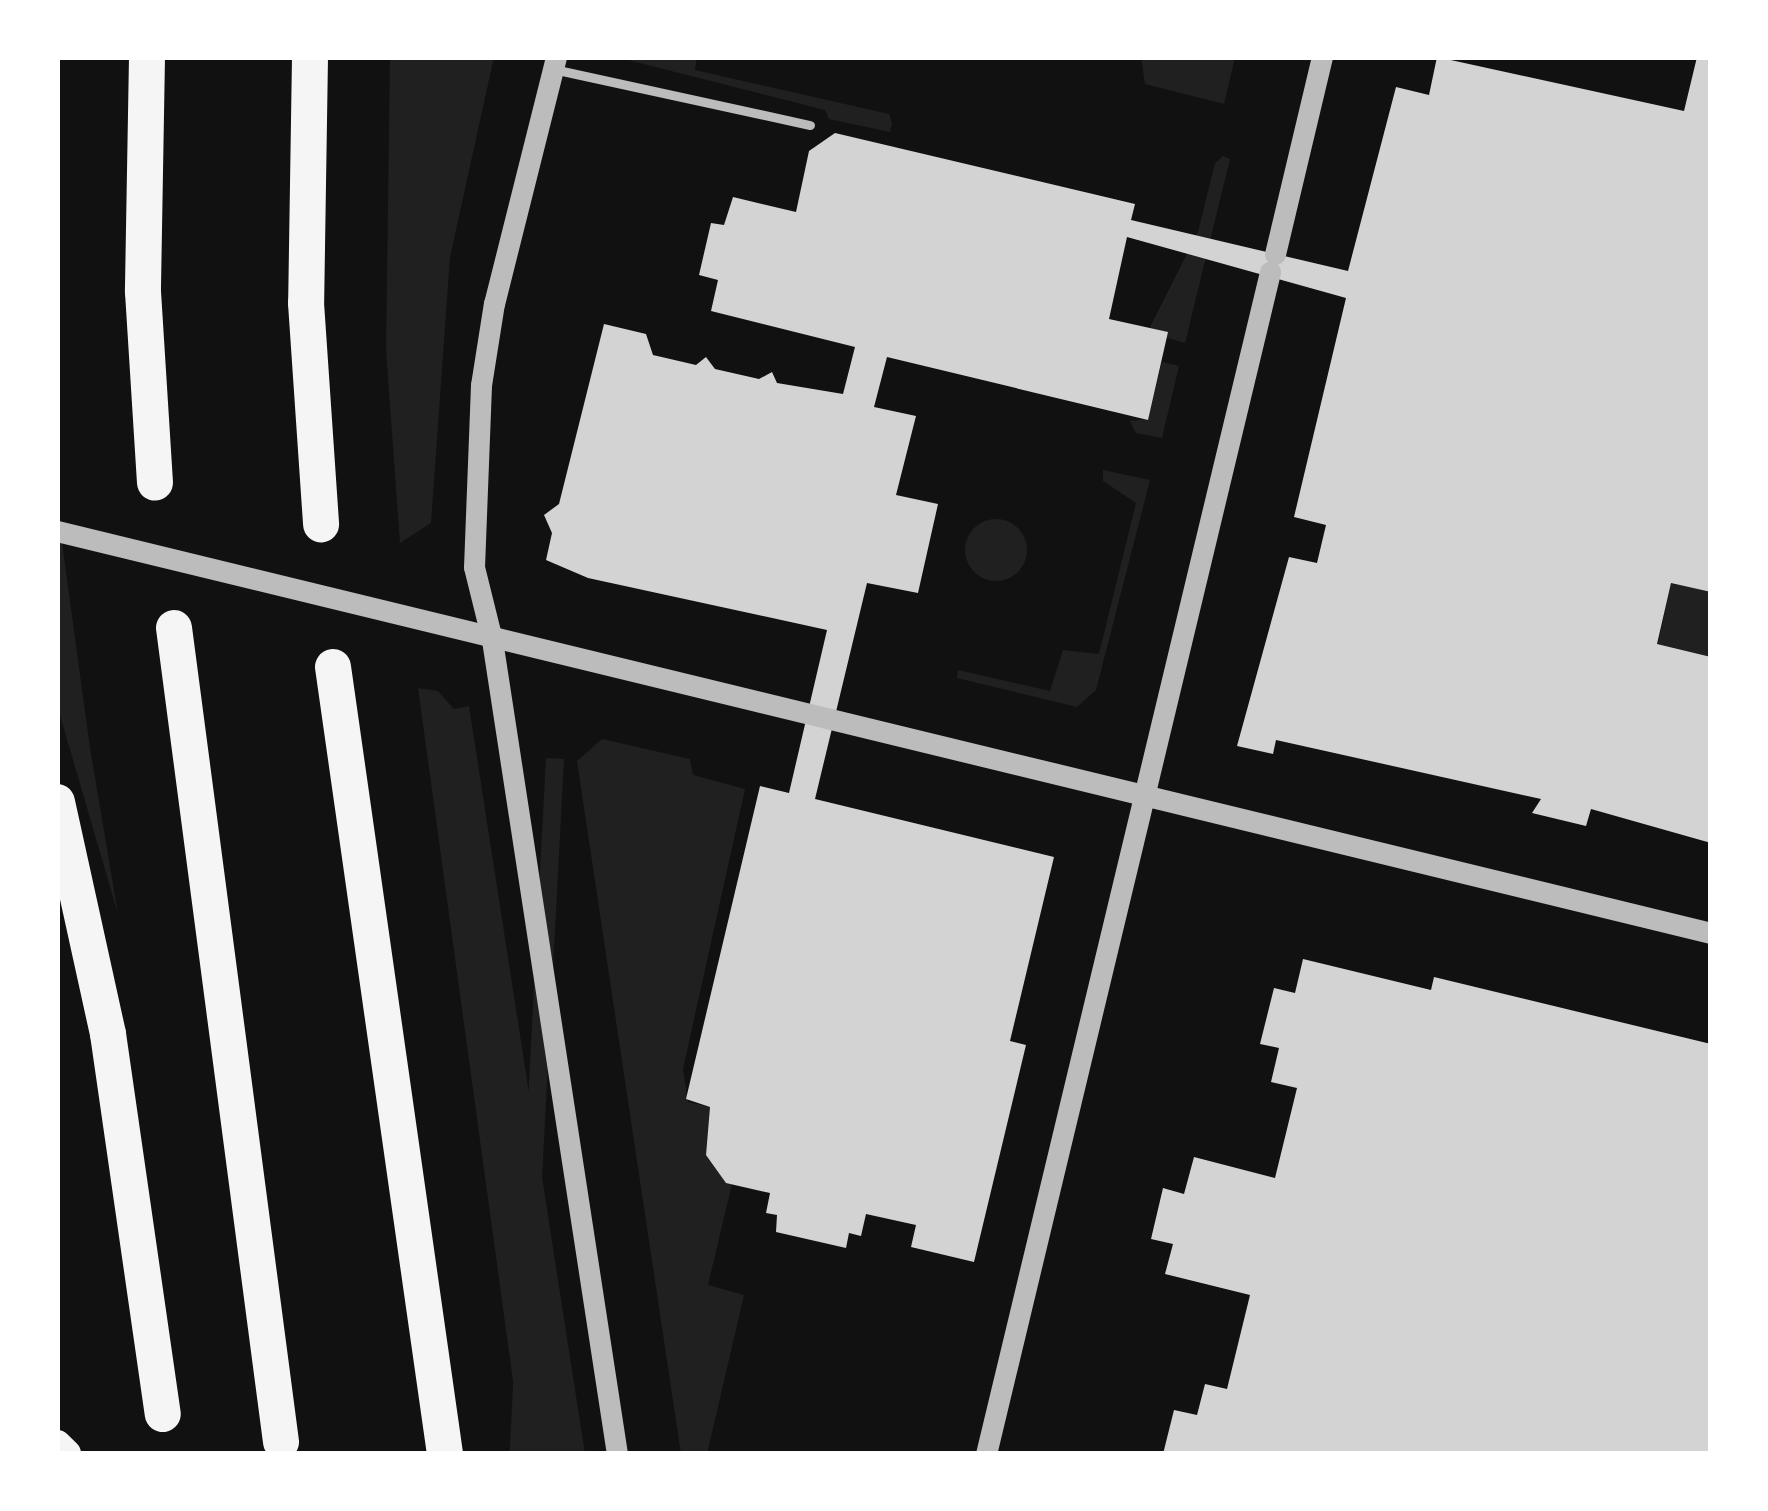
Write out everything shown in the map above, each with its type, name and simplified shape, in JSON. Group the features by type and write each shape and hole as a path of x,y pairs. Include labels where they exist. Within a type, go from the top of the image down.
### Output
{"highway":[{"path":"148,57 143,292 155,483"},
{"path":"310,57 306,303 321,524"},
{"path":"174,628 281,1442"},
{"path":"333,667 445,1454"},
{"path":"57,802 108,1034 164,1414"}],"main road":[{"path":"57,1445 66,1454"}],"street":[{"path":"986,1454 1322,57"},
{"path":"554,63 481,385 474,567 492,640 616,1454"},
{"path":"57,531 1143,800 1711,933"}],"lane":[{"path":"554,63 810,125"}],"shaded area":[{"path":"390,57 494,57 450,257 431,523 400,543 386,350"},
{"path":"616,57 697,57 695,70 889,114 890,132 829,119 825,110"},
{"path":"1141,57 1235,57 1224,104 1145,84"},
{"path":"1223,156 1230,159 1185,343 1150,327 1198,232 1215,163"},
{"path":"1162,362 1179,366 1162,438 1136,433 1130,421 1148,419"},
{"path":"1103,470 1150,480 1096,690 1077,707 957,678 958,670 1050,691 1063,650 1099,654 1136,503 1103,481"},
{"path":"57,506 90,748 118,914 57,705"},
{"path":"996,519 1018,528 1027,550 1018,572 996,581 974,572 965,550 974,528"},
{"path":"1671,583 1711,592 1711,657 1658,644"},
{"path":"418,688 438,691 454,709 469,706 585,1454 523,1454"},
{"path":"602,739 690,759 693,775 745,789 683,1069 688,1102 710,1107 706,1155 732,1184 708,1285 744,1295 707,1454 681,1454 577,761"},
{"path":"546,758 564,759 528,1454 510,1454"}],"building":[{"path":"1437,57 1684,111 1697,57 1711,57 1711,592 1671,583 1657,644 1711,657 1711,843 1591,809 1586,826 1532,813 1541,799 1276,740 1273,754 1237,746 1289,557 1317,563 1326,525 1294,517 1346,298 1127,237 1109,319 1168,332 1148,420 887,357 874,407 916,416 896,495 938,504 918,593 867,583 815,799 1054,857 1010,1041 1026,1045 974,1262 911,1247 916,1225 866,1214 861,1236 849,1233 846,1248 776,1232 777,1215 766,1213 770,1193 726,1183 706,1155 710,1107 686,1099 760,786 789,793 827,630 588,578 546,560 552,533 544,515 559,504 604,324 646,334 653,355 696,365 706,357 715,369 759,379 772,372 777,383 843,394 855,347 711,311 718,280 699,275 711,223 724,225 733,197 796,212 809,151 835,133 1135,204 1131,220 1348,271 1396,87 1429,95"},
{"path":"1303,959 1431,990 1434,977 1711,1044 1711,1454 1163,1454 1174,1410 1197,1415 1205,1384 1227,1389 1250,1295 1165,1274 1173,1244 1151,1239 1163,1188 1184,1194 1194,1157 1275,1178 1297,1088 1271,1082 1279,1048 1260,1044 1274,988 1295,993"}]}
